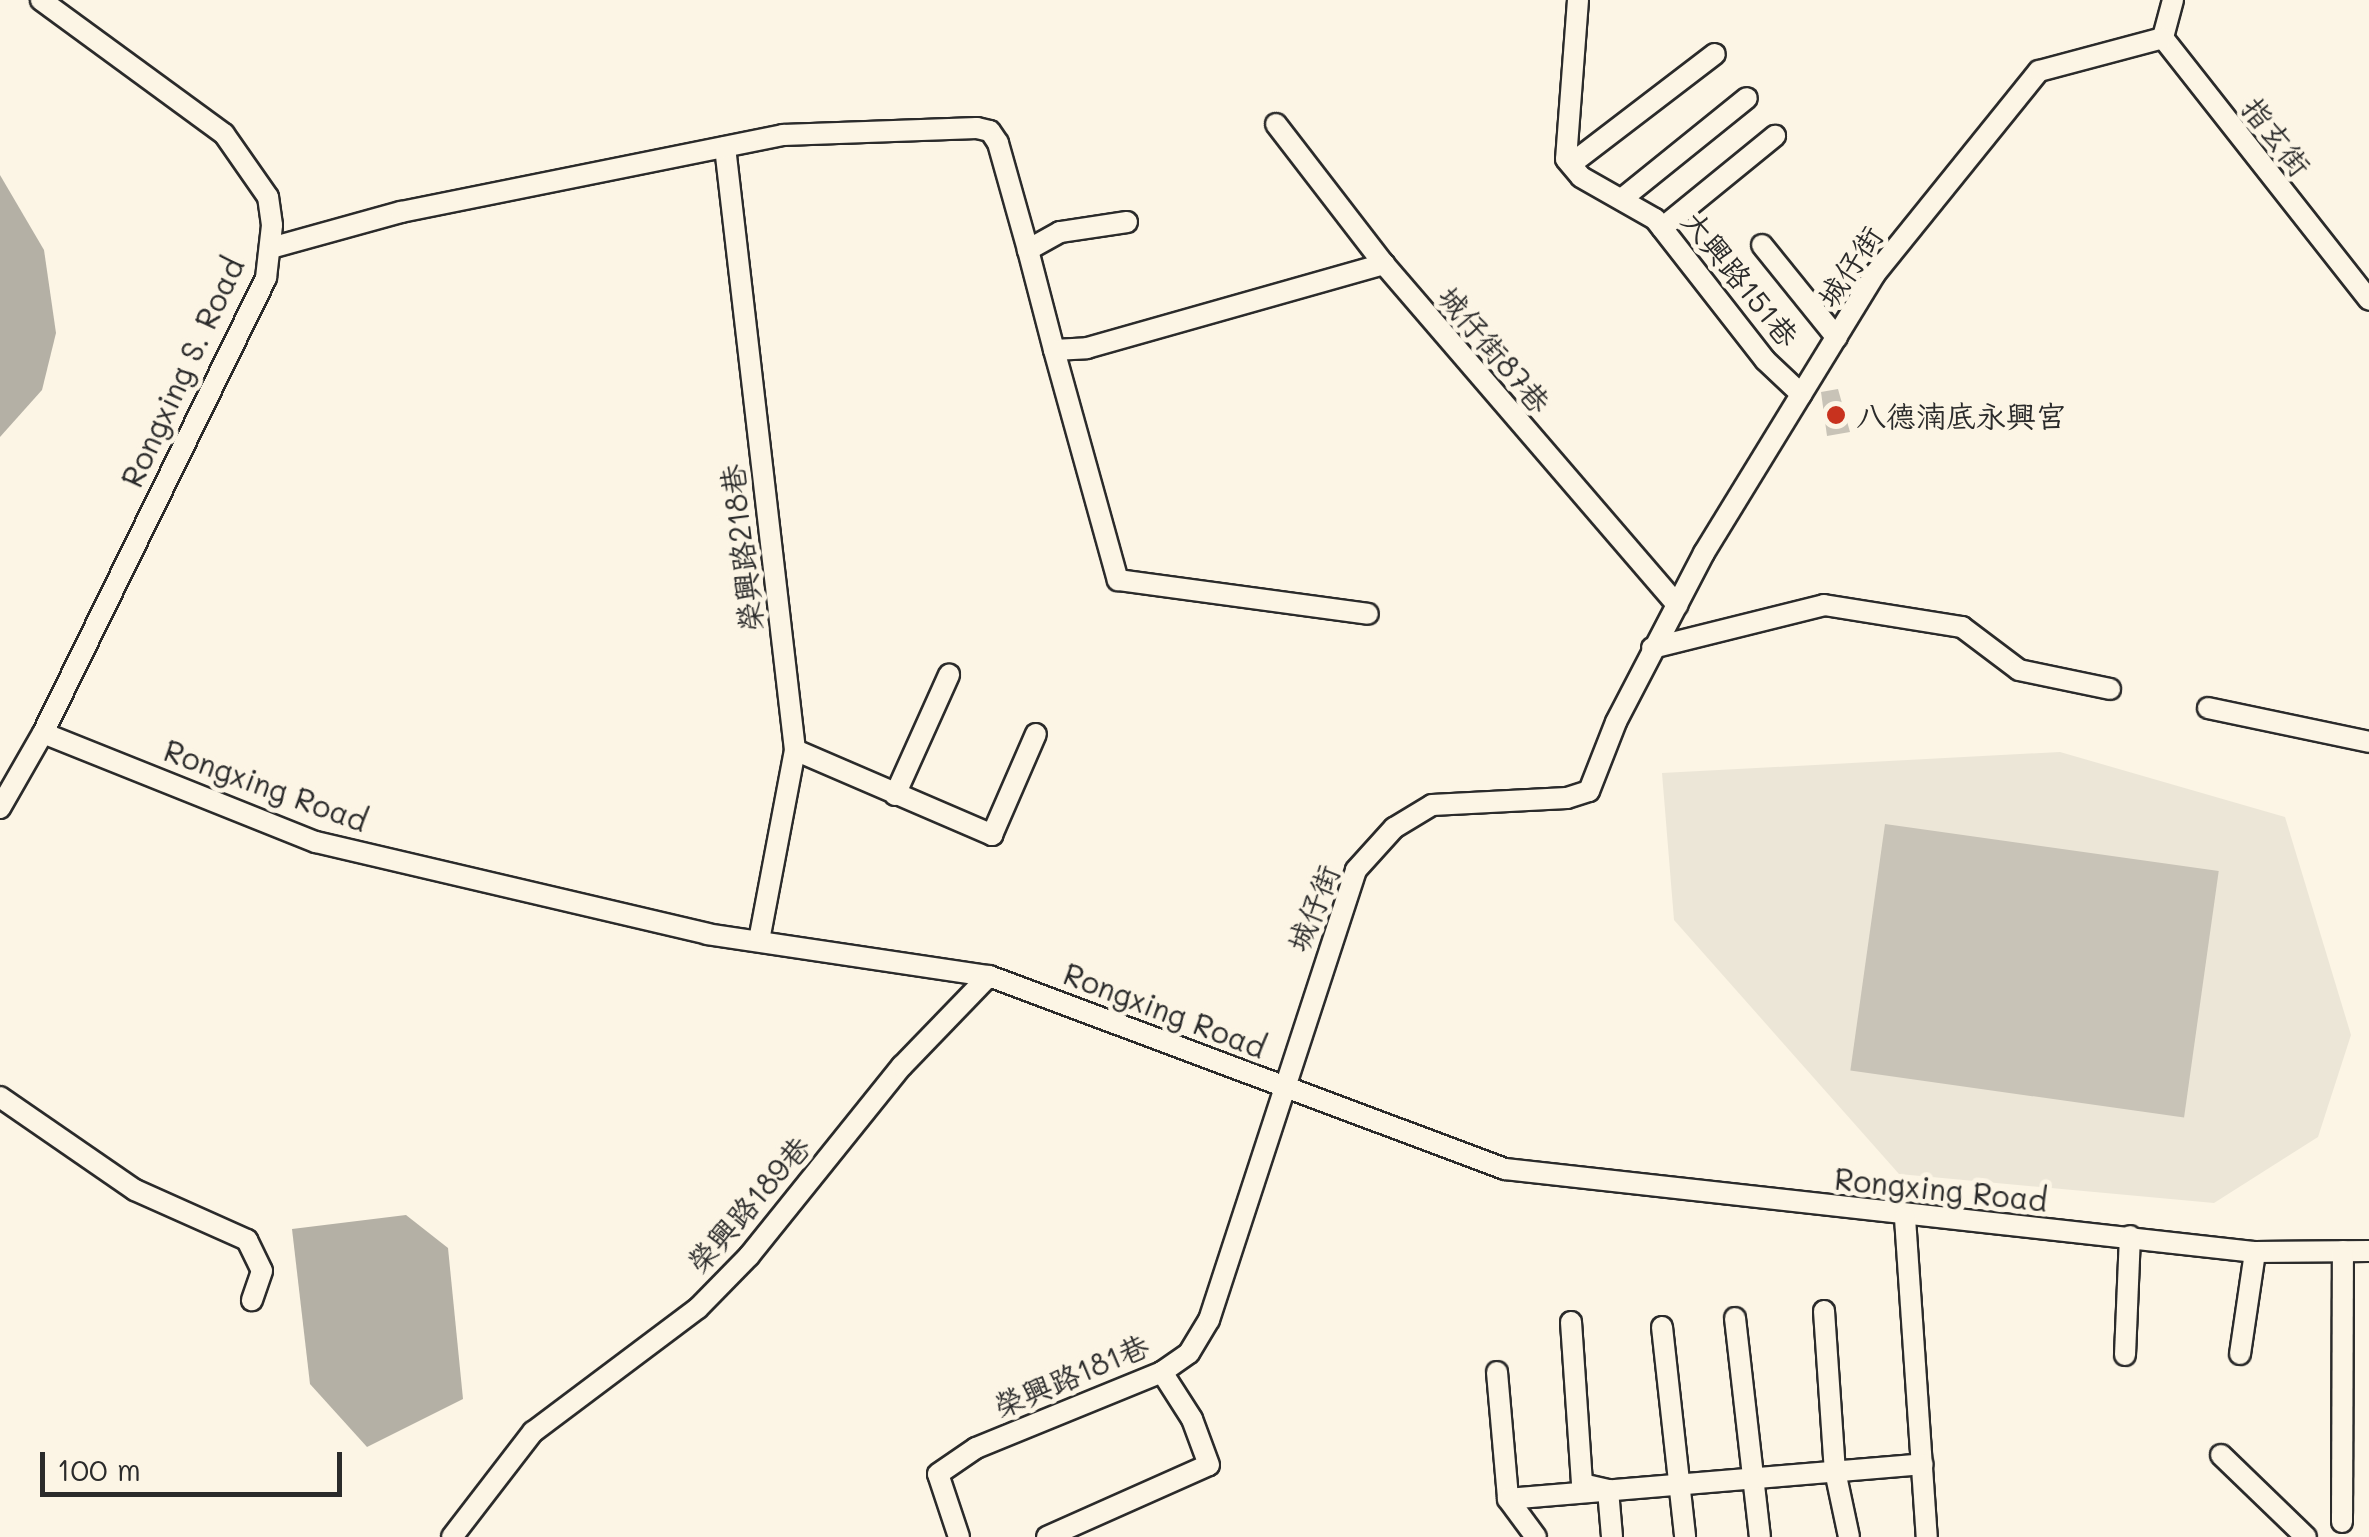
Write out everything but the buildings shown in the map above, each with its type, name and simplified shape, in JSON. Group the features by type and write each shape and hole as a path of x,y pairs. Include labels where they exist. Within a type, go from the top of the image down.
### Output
{"street":[{"name":"Rongxing S. Road","path":"41,0 224,134 268,197 270,248 266,278 44,733"},
{"path":"1571,164 1578,0"},
{"path":"2163,38 2172,0"},
{"name":"指玄街","path":"2163,38 2369,300"},
{"name":"城仔街","path":"1282,1087 1356,870 1394,828 1432,805 1568,798 1589,791 1664,629 1875,274 2039,71 2163,38"},
{"path":"1571,164 1715,54"},
{"path":"1623,198 1747,98"},
{"name":"城仔街87巷","path":"1276,124 1664,629"},
{"path":"270,248 400,212 724,147 876,129 990,131 1028,250 1118,580 1368,614"},
{"path":"1662,228 1775,136"},
{"name":"榮興路218巷","path":"724,147 795,750 759,941"},
{"name":"大興路151巷","path":"1571,164 1581,176 1623,198 1662,228 1765,360 1802,394"},
{"path":"1028,250 1060,232 1127,222"},
{"path":"1762,246 1837,338"},
{"path":"1054,350 1086,348 1384,264"},
{"path":"1664,629 1824,605 1962,627 2019,670 2110,689"},
{"path":"895,795 949,675"},
{"path":"2208,708 2369,742"},
{"path":"0,808 44,733"},
{"name":"Rongxing Road","path":"44,733 316,842 759,941 989,976 1504,1170 1905,1218 2130,1236 2254,1252 2369,1251"},
{"path":"795,750 992,835 1036,734"},
{"name":"榮興路189巷","path":"452,1537 532,1432 588,1384 684,1318 749,1256 902,1066 989,976"},
{"name":"榮興路181巷","path":"958,1537 938,1474 976,1448 1162,1372 1189,1353 1209,1320 1282,1087"},
{"path":"0,1097 135,1190 247,1240 262,1271 252,1300"},
{"path":"1905,1218 1927,1537"},
{"path":"2125,1355 2130,1236"},
{"path":"2342,1522 2343,1251"},
{"path":"2240,1354 2254,1252"},
{"path":"1824,1311 1835,1471 1849,1537"},
{"path":"1735,1318 1760,1537"},
{"path":"1571,1322 1582,1484 1608,1490"},
{"path":"1662,1326 1685,1537"},
{"path":"1047,1537 1209,1466 1192,1419 1162,1372"},
{"path":"1498,1372 1508,1499 1536,1537"},
{"path":"2220,1456 2306,1537"},
{"path":"1508,1499 1923,1464"},
{"path":"1608,1490 1612,1537"}],"shaded area":[{"path":"0,175 44,250 56,333 42,390 0,437"},
{"path":"2060,752 2285,817 2351,1035 2318,1137 2214,1203 1899,1174 1674,920 1662,773"},
{"path":"406,1215 448,1248 463,1399 367,1447 310,1384 292,1229"}],"place":[{"name":"八德湳底永興宮","path":"1836,415"}]}
